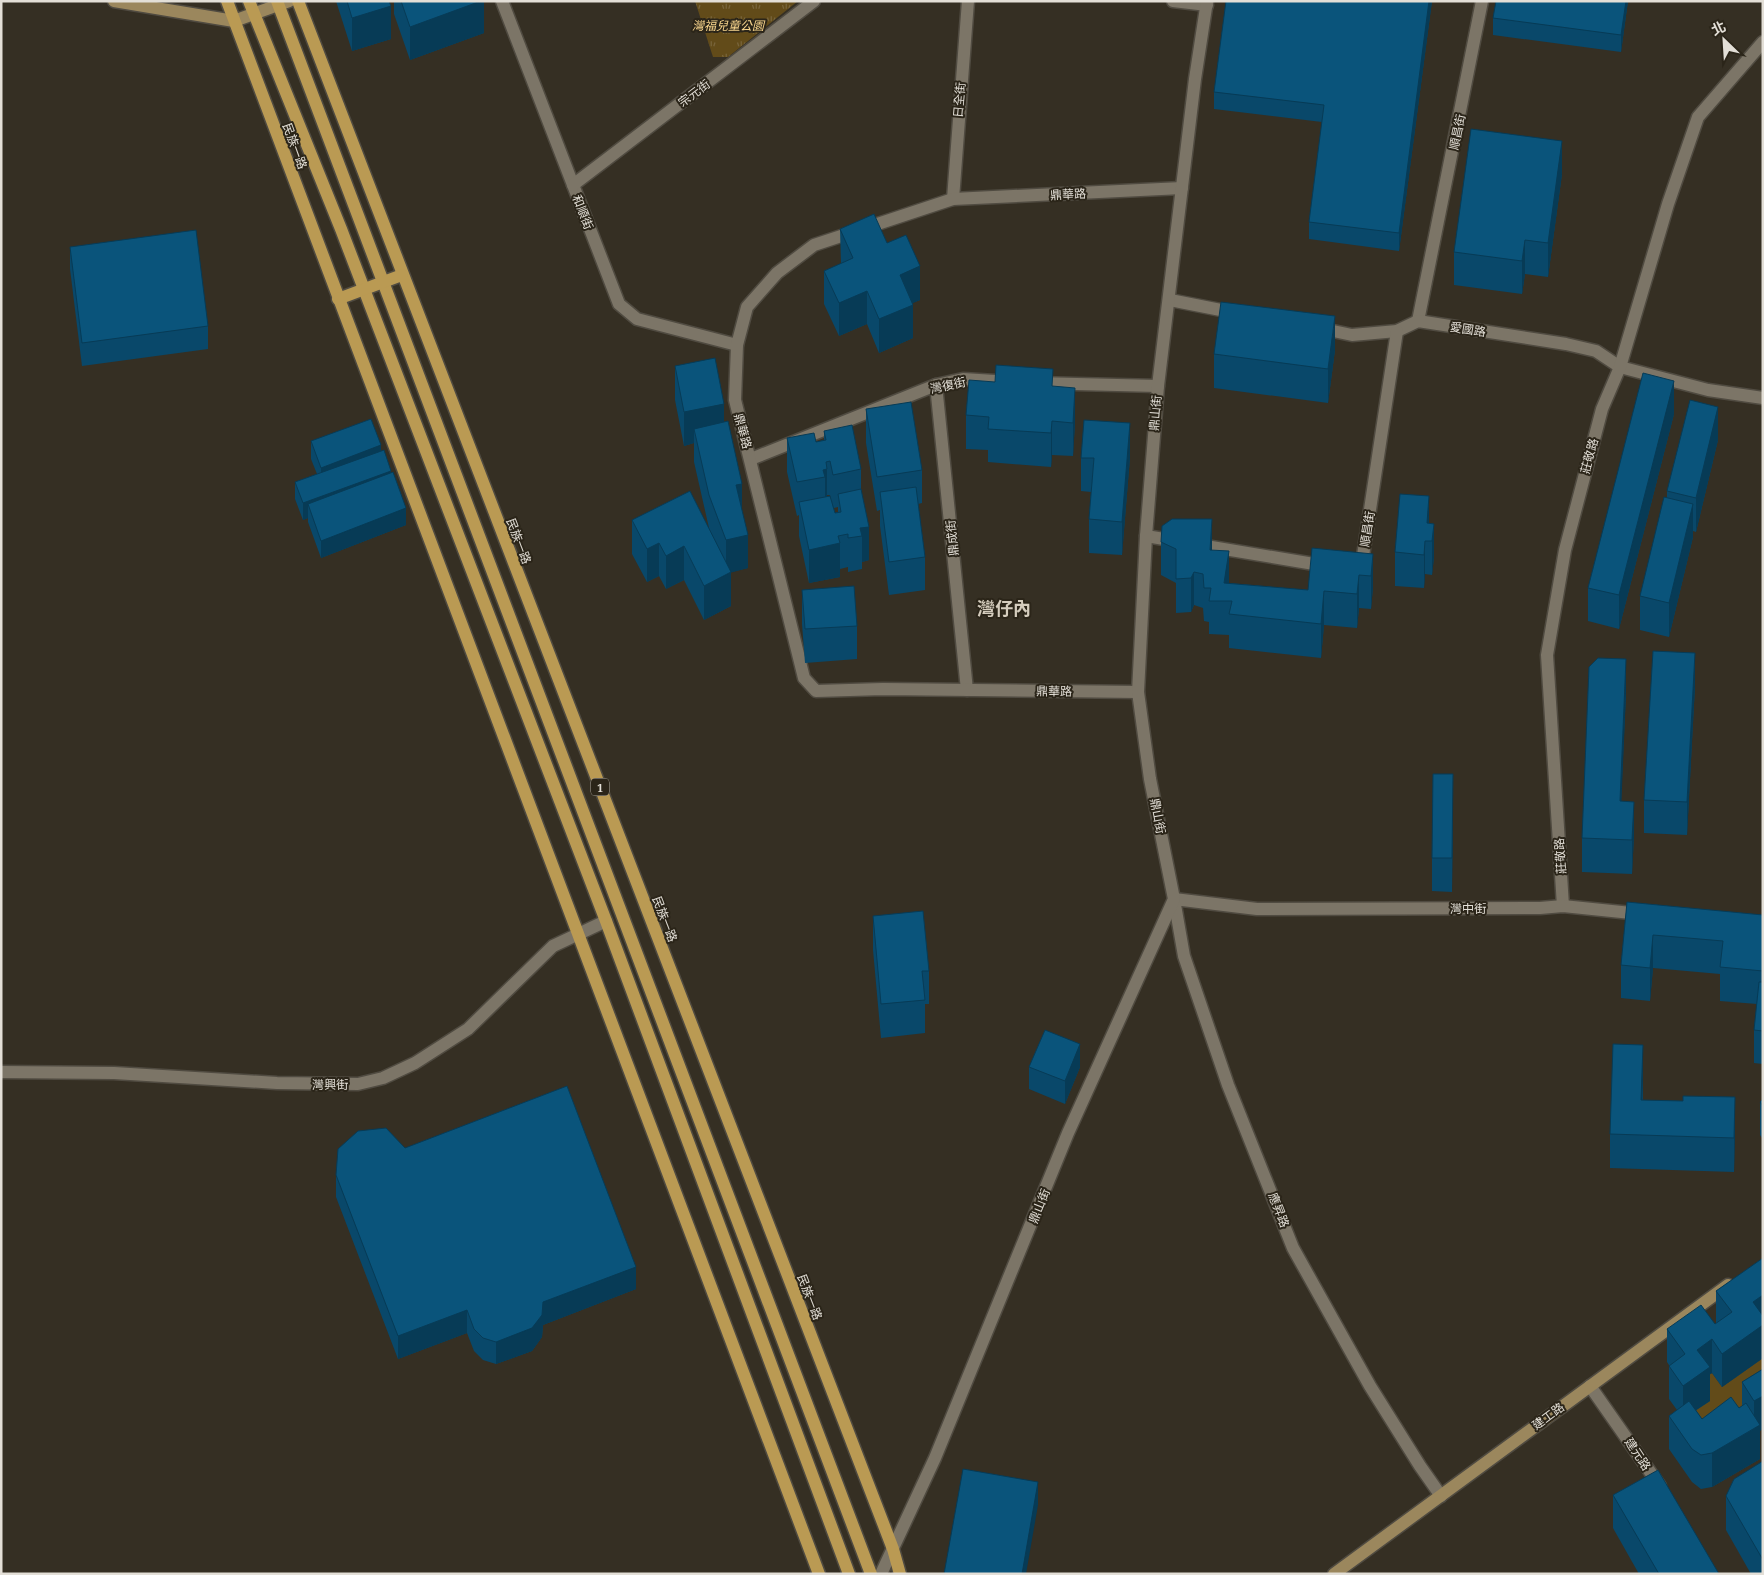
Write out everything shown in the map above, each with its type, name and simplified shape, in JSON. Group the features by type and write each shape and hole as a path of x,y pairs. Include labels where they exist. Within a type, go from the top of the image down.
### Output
{"main road":[{"name":"民族一路","path":"227,1 819,1574"},
{"name":"民族一路","path":"249,1 364,290 606,921 849,1574"},
{"name":"民族一路","path":"298,1 893,1549 900,1574"},
{"name":"1","path":"281,3 384,282 871,1574"},
{"path":"338,300 402,274"}],"street":[{"path":"114,1 234,21 254,15 281,3"},
{"name":"和順街","path":"502,1 619,304 637,319 737,345"},
{"name":"宗元街","path":"573,185 814,1"},
{"name":"日全街","path":"952,199 968,1"},
{"path":"1173,1 1207,3"},
{"name":"順昌街","path":"1418,321 1482,1"},
{"name":"鼎山街","path":"881,1574 938,1449 1068,1133 1174,899 1150,779 1138,692 1146,536 1158,386 1207,3"},
{"name":"莊敬路","path":"1563,906 1547,655 1565,550 1602,409 1620,367 1668,204 1698,117 1763,42"},
{"name":"鼎華路","path":"1138,692 816,691 804,678 735,400 737,345 747,307 777,273 814,245 952,199 1182,188"},
{"path":"1170,300 1246,315"},
{"path":"1304,326 1352,334 1397,331 1418,321"},
{"name":"愛國路","path":"1418,321 1566,344 1596,352 1620,367 1708,390 1763,398"},
{"name":"順昌街","path":"1146,536 1361,571 1397,331"},
{"name":"灣復街","path":"751,459 936,385 963,379 1158,386"},
{"name":"鼎成街","path":"936,385 967,690"},
{"name":"灣中街","path":"1174,899 1257,909 1530,908 1563,906 1657,915"},
{"name":"應昇路","path":"1174,899 1184,956 1228,1085 1293,1248 1370,1386 1441,1496"},
{"name":"灣興街","path":"1,1072 114,1073 322,1085 358,1084 383,1078 416,1062 468,1029 553,946 606,921"},
{"name":"建工路","path":"1334,1574 1740,1276"},
{"name":"建元路","path":"1590,1386 1667,1497"}],"green space":[{"name":"灣福兒童公園","path":"695,1 798,1 728,57 713,57"},
{"path":"1763,1358 1763,1402 1705,1442 1683,1419 1697,1383 1712,1373 1722,1387"}],"building":[{"path":"347,1 389,1 391,6 352,18"},
{"path":"401,1 481,1 410,27"},
{"path":"1226,1 1429,1 1399,233 1309,222 1324,105 1214,92"},
{"path":"1496,1 1626,1 1621,35 1493,18"},
{"path":"1471,129 1562,141 1548,243 1525,240 1522,261 1454,252"},
{"path":"874,214 887,243 906,235 920,266 900,275 913,305 879,319 867,291 839,303 824,271 853,258 840,229"},
{"path":"196,230 208,326 82,343 70,247"},
{"path":"1221,302 1335,316 1328,369 1214,354"},
{"path":"715,358 724,404 684,412 675,366"},
{"path":"996,365 1053,369 1052,386 1075,388 1073,423 1052,421 1051,433 988,429 989,417 966,415 969,380 995,382"},
{"path":"1643,373 1674,381 1619,595 1588,588"},
{"path":"1690,400 1718,407 1696,498 1667,491"},
{"path":"911,402 922,470 877,477 866,409"},
{"path":"371,419 381,445 321,468 311,441"},
{"path":"1084,420 1130,423 1122,522 1089,519 1094,458 1081,458"},
{"path":"728,421 742,484 736,485 748,535 726,540 709,495 694,429"},
{"path":"852,425 861,469 833,475 830,461 826,462 827,469 823,470 825,477 797,482 787,438 814,433 816,442 826,440 824,431"},
{"path":"384,450 391,471 303,503 295,482"},
{"path":"393,472 406,508 321,541 308,504"},
{"path":"916,487 925,557 889,562 880,492"},
{"path":"861,489 869,527 860,528 862,536 848,538 848,534 838,536 840,543 809,550 799,502 830,496 835,513 841,512 838,494"},
{"path":"690,491 731,572 704,586 684,546 666,556 659,543 647,549 632,520"},
{"path":"1400,494 1429,496 1427,523 1434,524 1432,541 1425,541 1424,555 1395,552"},
{"path":"1664,497 1693,504 1669,603 1640,596"},
{"path":"1172,519 1212,519 1210,550 1229,551 1224,583 1308,590 1312,548 1373,554 1371,576 1359,575 1357,594 1324,591 1321,624 1229,614 1232,601 1209,601 1211,588 1204,588 1203,574 1194,572 1191,578 1176,579 1176,549 1161,542 1162,526"},
{"path":"854,586 857,626 805,629 802,590"},
{"path":"1653,651 1695,653 1687,802 1644,800"},
{"path":"1598,658 1626,659 1620,801 1634,802 1632,840 1582,838 1589,667"},
{"path":"1433,774 1453,774 1452,858 1432,858"},
{"path":"1627,902 1763,915 1763,971 1720,967 1723,941 1653,935 1650,968 1621,965"},
{"path":"923,911 929,971 922,971 925,1000 881,1004 873,916"},
{"path":"1759,982 1763,982 1763,1031 1754,1030"},
{"path":"1045,1030 1080,1044 1065,1081 1029,1067"},
{"path":"1613,1044 1643,1045 1641,1100 1683,1101 1683,1096 1735,1097 1734,1138 1610,1134"},
{"path":"567,1086 636,1267 543,1302 542,1315 532,1328 496,1342 483,1338 474,1329 467,1310 398,1336 336,1175 338,1149 358,1131 386,1128 405,1148"},
{"path":"1763,1258 1763,1295 1753,1302 1763,1316 1763,1325 1722,1354 1712,1339 1697,1350 1710,1367 1683,1386 1669,1366 1685,1354 1667,1329 1701,1305 1715,1324 1732,1312 1716,1291"},
{"path":"1763,1369 1763,1396 1754,1401 1742,1382"},
{"path":"1731,1397 1739,1408 1746,1403 1760,1425 1712,1453 1701,1455 1692,1449 1669,1416 1689,1401 1702,1419"},
{"path":"1763,1461 1763,1560 1726,1496 1734,1479"},
{"path":"963,1469 1038,1482 1022,1574 944,1574"},
{"path":"1658,1470 1719,1574 1659,1574 1613,1495"}],"district":[{"name":"灣仔內","path":"1004,608"}]}
